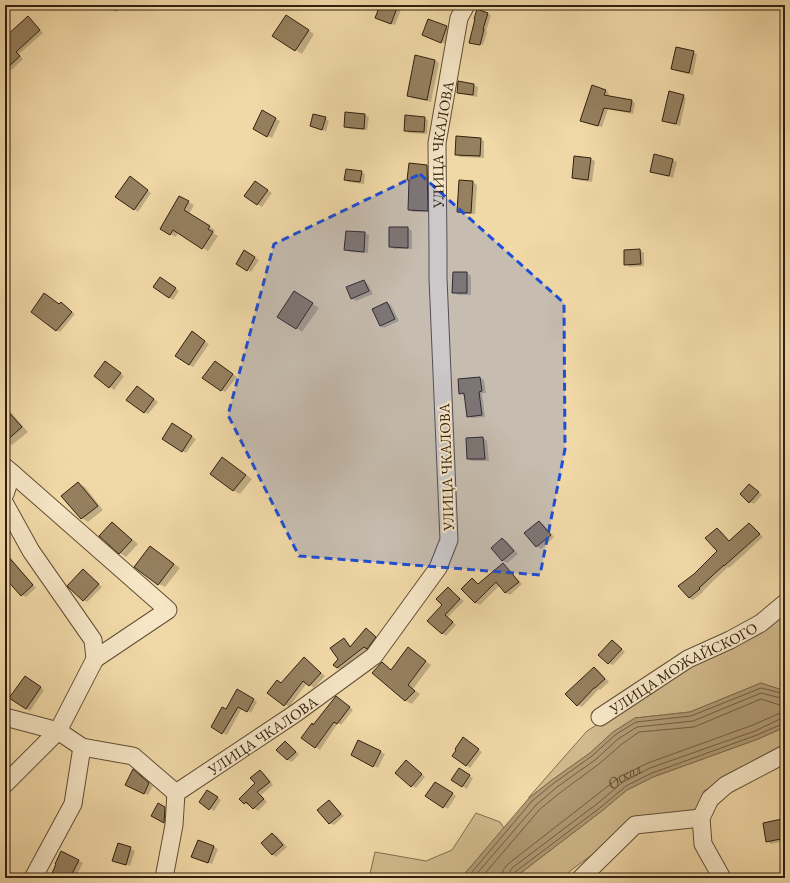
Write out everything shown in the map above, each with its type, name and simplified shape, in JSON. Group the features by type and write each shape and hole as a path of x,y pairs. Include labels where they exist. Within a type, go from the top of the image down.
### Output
{"street":[{"name":"УЛИЦА ЧКАЛОВА","path":"176,793 296,713 374,656 438,568 449,540 438,278 436,143 459,18 466,5"},
{"path":"5,494 8,470"},
{"path":"5,784 58,731 95,659 168,610 8,470"},
{"path":"5,504 31,551 93,640 95,659"},
{"name":"УЛИЦА МОЖАЙСКОГО","path":"600,717 688,659 730,640 761,623 785,603"},
{"path":"5,718 58,731 82,747 133,756 176,793 174,825 164,878"},
{"path":"34,878 73,804 82,747"},
{"path":"722,878 703,844 701,818 710,799 726,785 785,754"},
{"path":"581,878 635,825 701,818"}],"highlighted area":[{"path":"420,174 564,303 565,449 540,575 299,556 228,415 274,244"}],"shaded area":[{"path":"785,608 785,691 761,683 690,712 635,718 613,732 590,753 529,798 587,731"},
{"path":"785,727 785,746 704,791 695,815 636,822 570,871 565,878 516,878 627,790 653,777 758,739"},
{"path":"476,813 500,822 504,828 461,878 369,878 375,852 426,861 452,850"}],"water":[{"name":"Оскол","path":"761,683 785,691 785,727 758,739 653,777 627,790 515,878 461,878 529,798 590,753 613,732 635,718 690,712"}],"building":[{"path":"380,5 398,5 391,24 375,18"},
{"path":"477,9 488,13 480,45 469,43"},
{"path":"286,15 309,30 295,51 272,36"},
{"path":"28,16 40,30 16,52 20,56 5,70 5,37"},
{"path":"428,19 447,26 441,43 422,35"},
{"path":"676,47 694,51 689,73 671,69"},
{"path":"415,55 435,60 427,100 407,96"},
{"path":"458,81 474,84 473,95 457,93"},
{"path":"592,85 606,90 604,95 632,100 630,112 604,108 598,126 580,121"},
{"path":"669,91 684,95 676,124 662,121"},
{"path":"262,110 276,118 267,137 253,129"},
{"path":"345,112 365,114 364,129 344,127"},
{"path":"313,114 326,117 322,130 310,126"},
{"path":"405,115 425,117 424,132 404,131"},
{"path":"456,136 481,138 480,156 455,155"},
{"path":"654,154 673,159 669,176 650,172"},
{"path":"574,156 591,158 588,180 572,178"},
{"path":"409,163 427,165 428,211 408,210 409,180 407,180"},
{"path":"346,169 362,171 360,182 344,180"},
{"path":"130,176 148,190 134,210 115,197"},
{"path":"459,180 473,181 471,213 457,212"},
{"path":"255,181 268,190 257,205 244,196"},
{"path":"179,196 189,201 184,210 210,226 208,229 213,232 202,249 173,230 170,235 160,229"},
{"path":"389,227 408,227 408,248 389,247"},
{"path":"346,231 365,232 364,252 344,250"},
{"path":"640,249 641,264 624,265 624,250"},
{"path":"244,250 255,257 247,271 236,264"},
{"path":"453,272 467,272 467,293 452,293"},
{"path":"160,277 176,288 169,298 153,287"},
{"path":"364,280 369,291 351,299 346,287"},
{"path":"294,291 313,303 296,329 277,317"},
{"path":"44,293 59,304 61,302 72,312 56,331 31,312"},
{"path":"387,302 395,319 380,326 372,309"},
{"path":"192,331 205,341 189,365 175,356"},
{"path":"105,361 121,373 109,388 94,376"},
{"path":"215,361 233,374 221,391 202,378"},
{"path":"480,377 482,391 479,392 482,415 467,417 464,393 459,394 458,379"},
{"path":"137,386 154,399 144,413 126,400"},
{"path":"5,408 22,427 5,442"},
{"path":"172,423 192,436 182,452 162,439"},
{"path":"483,437 485,459 467,459 466,438"},
{"path":"222,457 246,475 233,491 210,474"},
{"path":"78,482 98,506 81,519 61,496"},
{"path":"749,484 759,492 749,503 740,494"},
{"path":"539,521 551,535 536,547 524,533"},
{"path":"112,522 132,540 119,554 99,536"},
{"path":"749,523 760,534 689,598 678,586 694,574 717,551 705,538 717,528 729,541"},
{"path":"502,538 514,551 502,561 491,548"},
{"path":"150,546 174,564 158,585 134,567"},
{"path":"5,553 33,585 21,596 5,578"},
{"path":"503,563 519,582 505,593 496,582 475,603 461,589 472,578 478,584"},
{"path":"83,569 99,584 83,601 67,586"},
{"path":"448,587 460,599 445,615 453,622 442,634 427,621 442,605 436,599"},
{"path":"366,628 376,637 367,649 364,647 337,668 333,665 338,659 330,648 344,638 350,647"},
{"path":"612,640 622,649 608,664 598,655"},
{"path":"408,647 426,661 408,685 415,691 405,701 372,673 382,662 391,670"},
{"path":"304,657 321,673 309,686 303,681 284,706 267,693 277,680 281,683"},
{"path":"594,667 605,679 577,706 565,694"},
{"path":"25,676 41,687 26,709 9,698"},
{"path":"237,689 254,699 247,712 238,707 222,734 211,727 222,707 226,709"},
{"path":"336,696 350,707 337,724 334,722 315,748 301,738"},
{"path":"463,737 479,749 466,766 452,756"},
{"path":"358,740 381,751 373,767 351,755"},
{"path":"285,741 296,752 287,760 276,750"},
{"path":"406,760 422,774 411,787 395,773"},
{"path":"459,768 470,775 462,787 451,780"},
{"path":"133,769 149,783 144,794 125,785"},
{"path":"260,770 270,782 257,792 264,799 253,809 246,802 244,804 239,799 255,783 250,778"},
{"path":"435,782 453,793 443,808 425,796"},
{"path":"207,790 218,797 209,810 199,802"},
{"path":"329,800 341,814 329,824 317,810"},
{"path":"158,803 165,807 164,823 151,816"},
{"path":"782,819 785,838 766,842 763,823"},
{"path":"272,833 283,845 272,855 261,843"},
{"path":"198,840 214,846 208,863 191,857"},
{"path":"118,843 131,847 126,865 112,861"},
{"path":"61,851 79,860 70,878 50,878 55,864"}]}
